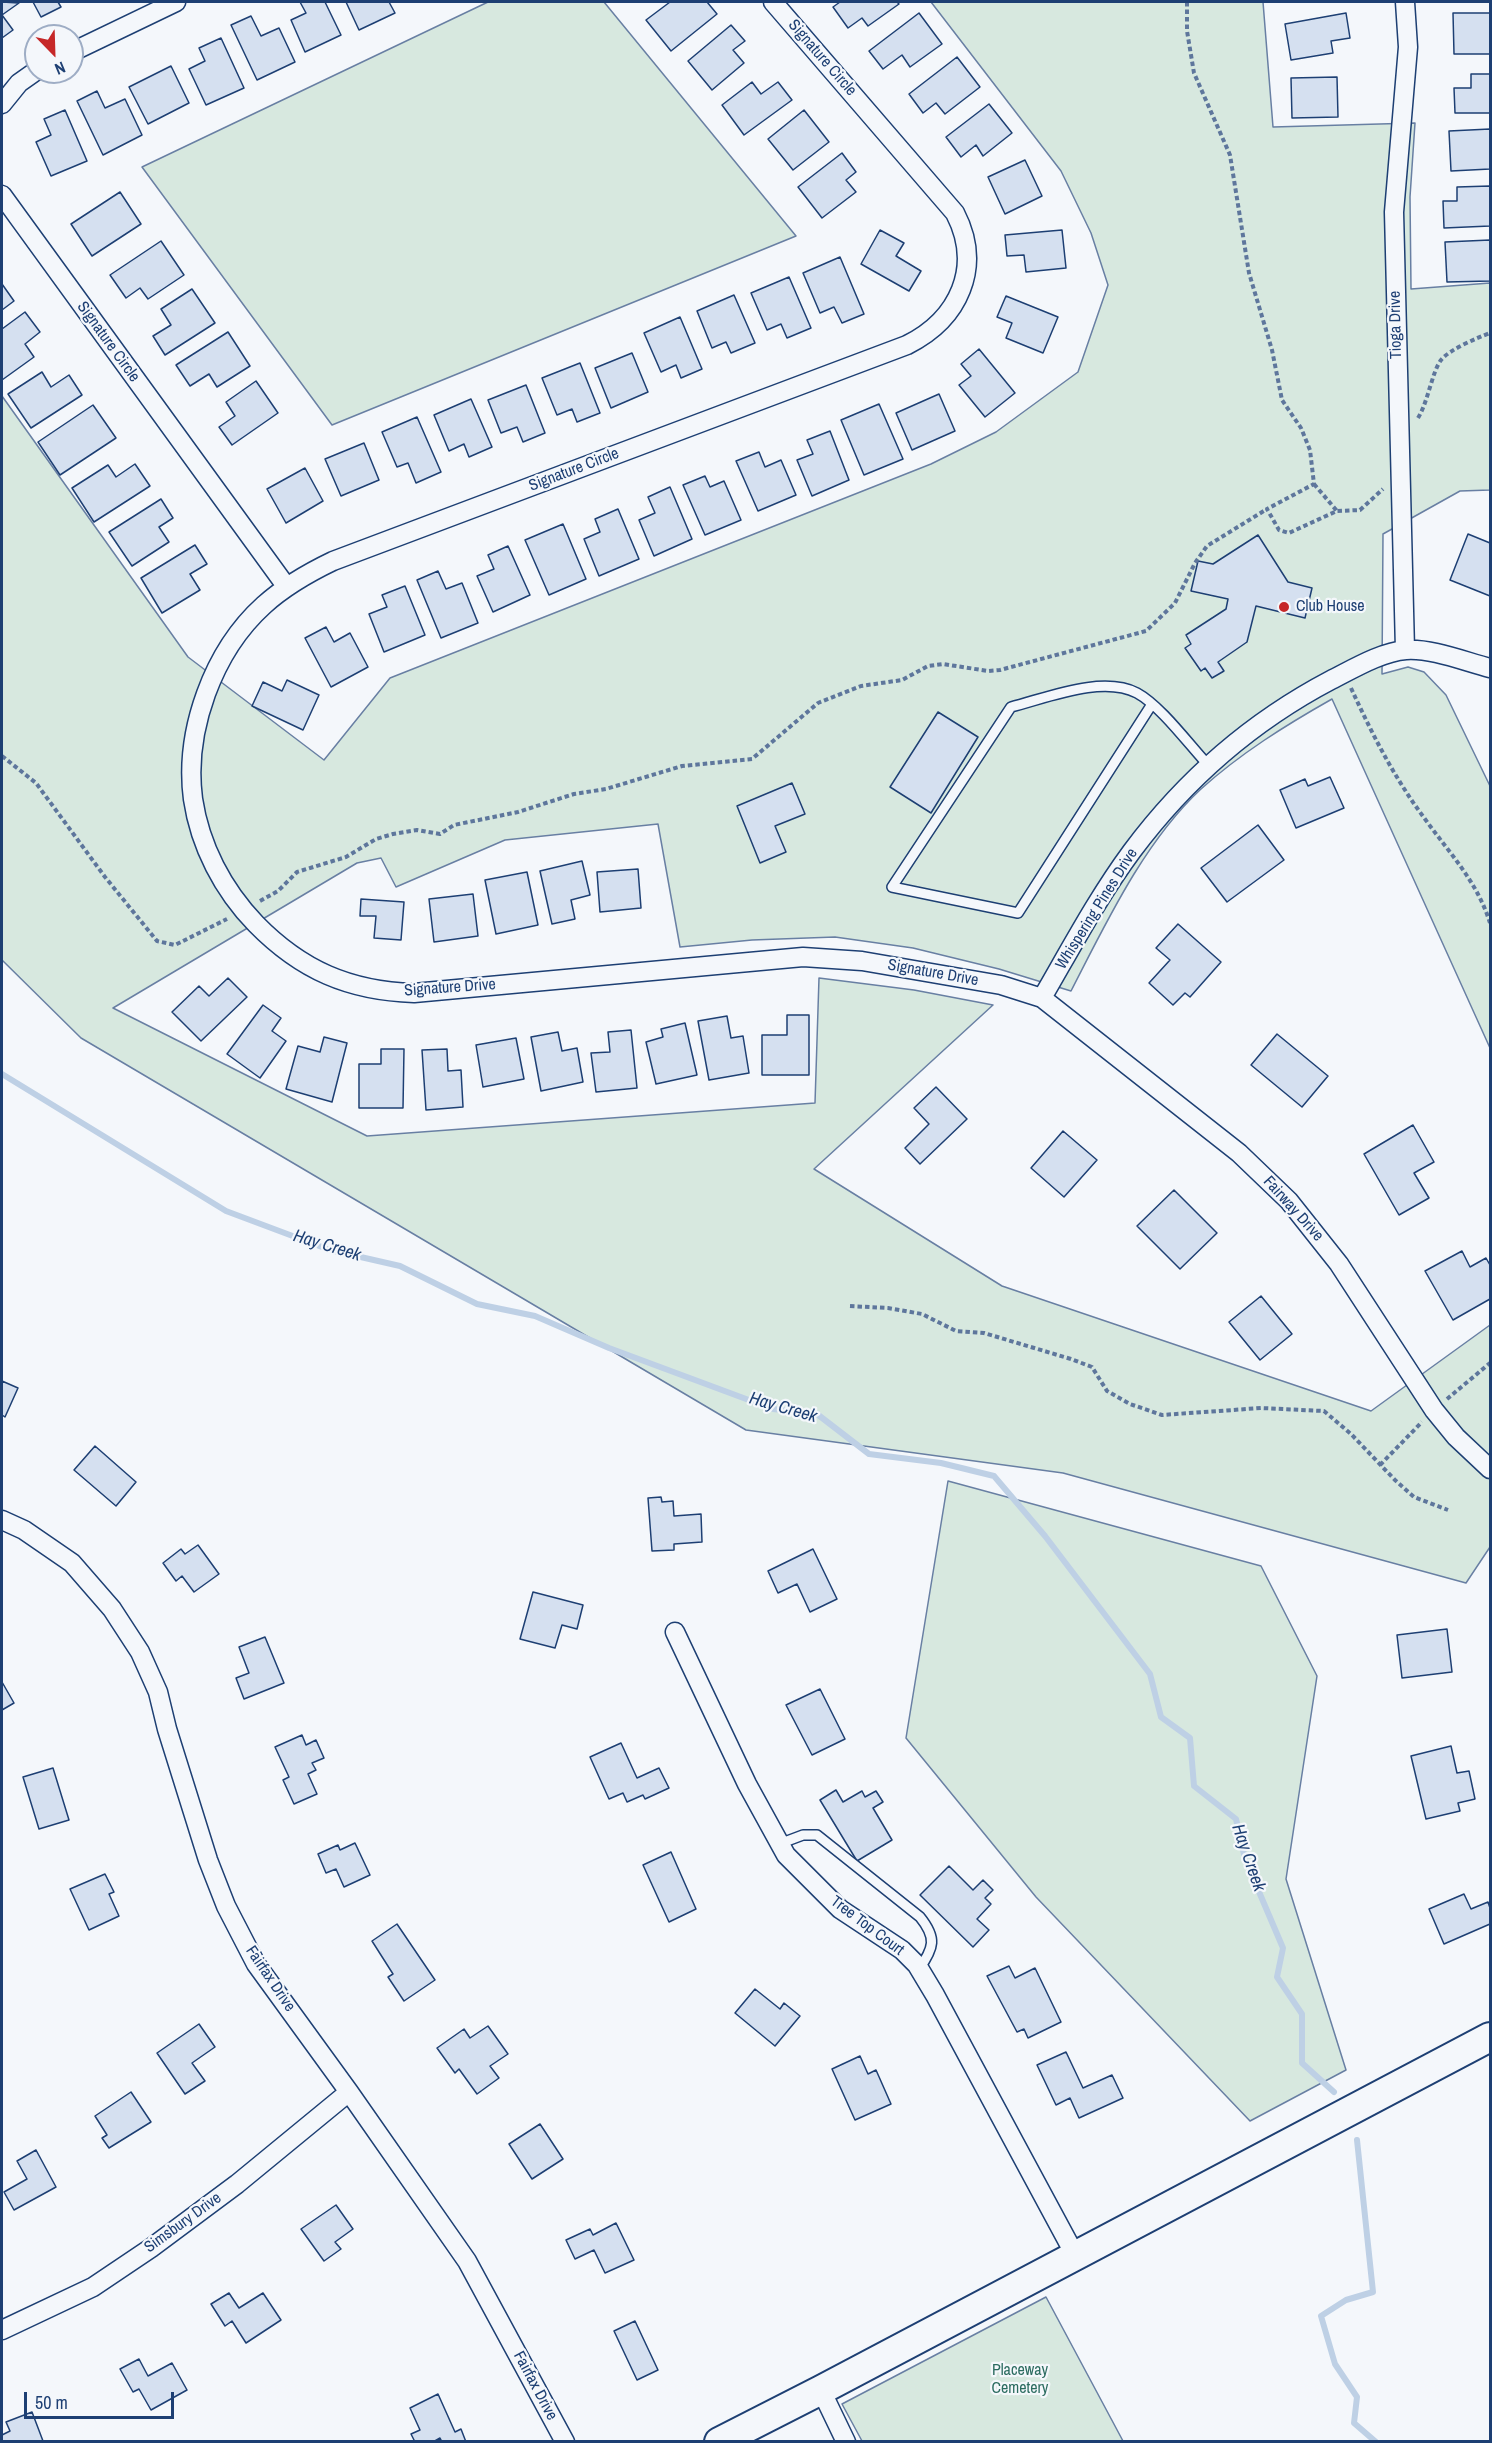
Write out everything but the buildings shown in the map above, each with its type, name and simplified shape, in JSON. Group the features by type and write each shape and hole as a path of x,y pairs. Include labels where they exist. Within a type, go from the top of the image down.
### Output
{"main road":[{"path":"719,2442 1491,2037"}],"street":[{"path":"84,46 176,2"},
{"name":"Signature Circle","path":"2,195 286,586 333,561 907,345 933,329 944,318 960,293 967,268 965,239 955,213 773,2"},
{"name":"Tioga Drive","path":"1405,2 1408,47 1394,212 1405,650"},
{"path":"2,104 24,79"},
{"name":"Signature Drive","path":"286,586 262,606 229,647 206,695 196,735 192,781 197,817 216,869 243,910 280,947 323,974 367,989 390,992 425,992 803,957 874,963 1002,985 1042,998"},
{"name":"Whispering Pines Drive","path":"1042,998 1132,851 1175,800 1234,743 1285,706 1344,674 1387,655 1405,650 1418,650 1491,668"},
{"name":"Fairway Drive","path":"1042,998 1239,1152 1289,1201 1339,1264 1434,1410 1456,1437 1491,1469"},
{"name":"Fairfax Drive","path":"2,1520 24,1530 72,1563 112,1610 140,1652 158,1692 167,1729 205,1850 226,1906 256,1964 467,2261 565,2442"},
{"name":"Tree Top Court","path":"675,1632 747,1784 779,1844 802,1873 840,1909 902,1950 919,1969 1076,2255"},
{"name":"Simsbury Drive","path":"2,2330 93,2287 151,2248 237,2184 349,2092"},
{"path":"821,2390 846,2442"}],"lane":[{"path":"1152,705 1018,913 892,887 1011,707 1091,687 1128,689 1140,694 1152,705 1209,766"},
{"path":"779,1844 804,1834 817,1835 920,1917 929,1928 933,1941 929,1955 919,1969"}],"path":[{"path":"1187,2 1187,31 1194,73 1230,155 1249,273 1272,350 1282,400 1301,428 1310,450 1314,484 1337,511"},
{"path":"1267,509 1279,530 1288,533 1337,511 1360,510 1381,492 1425,403 1441,360 1465,344 1491,333"},
{"path":"2,756 36,783 105,877 157,941 175,945 278,891 297,872 346,857 376,838 417,830 440,834 454,825 518,812 573,794 606,789 682,765 753,759 818,703 861,686 902,680 928,666 942,664 988,671 1000,670 1146,631 1175,603 1195,563 1207,546 1267,509 1314,484"},
{"path":"1344,674 1386,759 1425,819 1460,862 1485,907 1491,923"},
{"path":"850,1306 888,1308 922,1314 956,1331 984,1333 1071,1359 1092,1367 1107,1391 1130,1404 1162,1415 1262,1407 1324,1412 1351,1434 1414,1497 1448,1510"}],"green space":[{"path":"488,2 604,2 796,236 332,425 142,167"},
{"path":"931,2 1263,2 1273,127 1415,123 1410,197 1411,289 1490,283 1490,490 1460,491 1383,534 1382,674 1408,667 1424,672 1446,695 1490,786 1490,1048 1332,699 1281,729 1248,752 1216,776 1180,810 1144,858 1128,884 1071,991 999,969 913,948 835,937 752,940 680,947 658,824 505,840 396,887 381,858 357,863 113,1008 367,1136 815,1103 819,978 914,990 993,1005 814,1169 1002,1286 1371,1411 1490,1325 1490,1547 1466,1583 1063,1473 746,1430 81,1038 2,960 2,396 188,657 324,760 390,678 931,464 996,432 1078,372 1108,285 1091,233 1061,171"},
{"path":"948,1481 1261,1566 1317,1676 1286,1879 1346,2070 1250,2121 1036,1897 906,1738"},
{"name":"Placeway Cemetery","path":"1046,2297 1123,2441 862,2441 842,2404"}],"waterway":[{"name":"Hay Creek","path":"2,1074 226,1211 330,1250 400,1266 477,1304 535,1316 609,1348 773,1409 817,1414 869,1454 941,1463 994,1476 1045,1536 1150,1674 1161,1717 1190,1738 1194,1786 1236,1819 1245,1859 1283,1948 1277,1977 1302,2014 1302,2063 1334,2092"},
{"name":"Hay Creek","path":"1357,2140 1373,2292 1346,2300 1321,2316 1335,2364 1357,2397 1354,2423 1376,2442"}],"place":[{"name":"Club House","path":"1284,607"}]}
